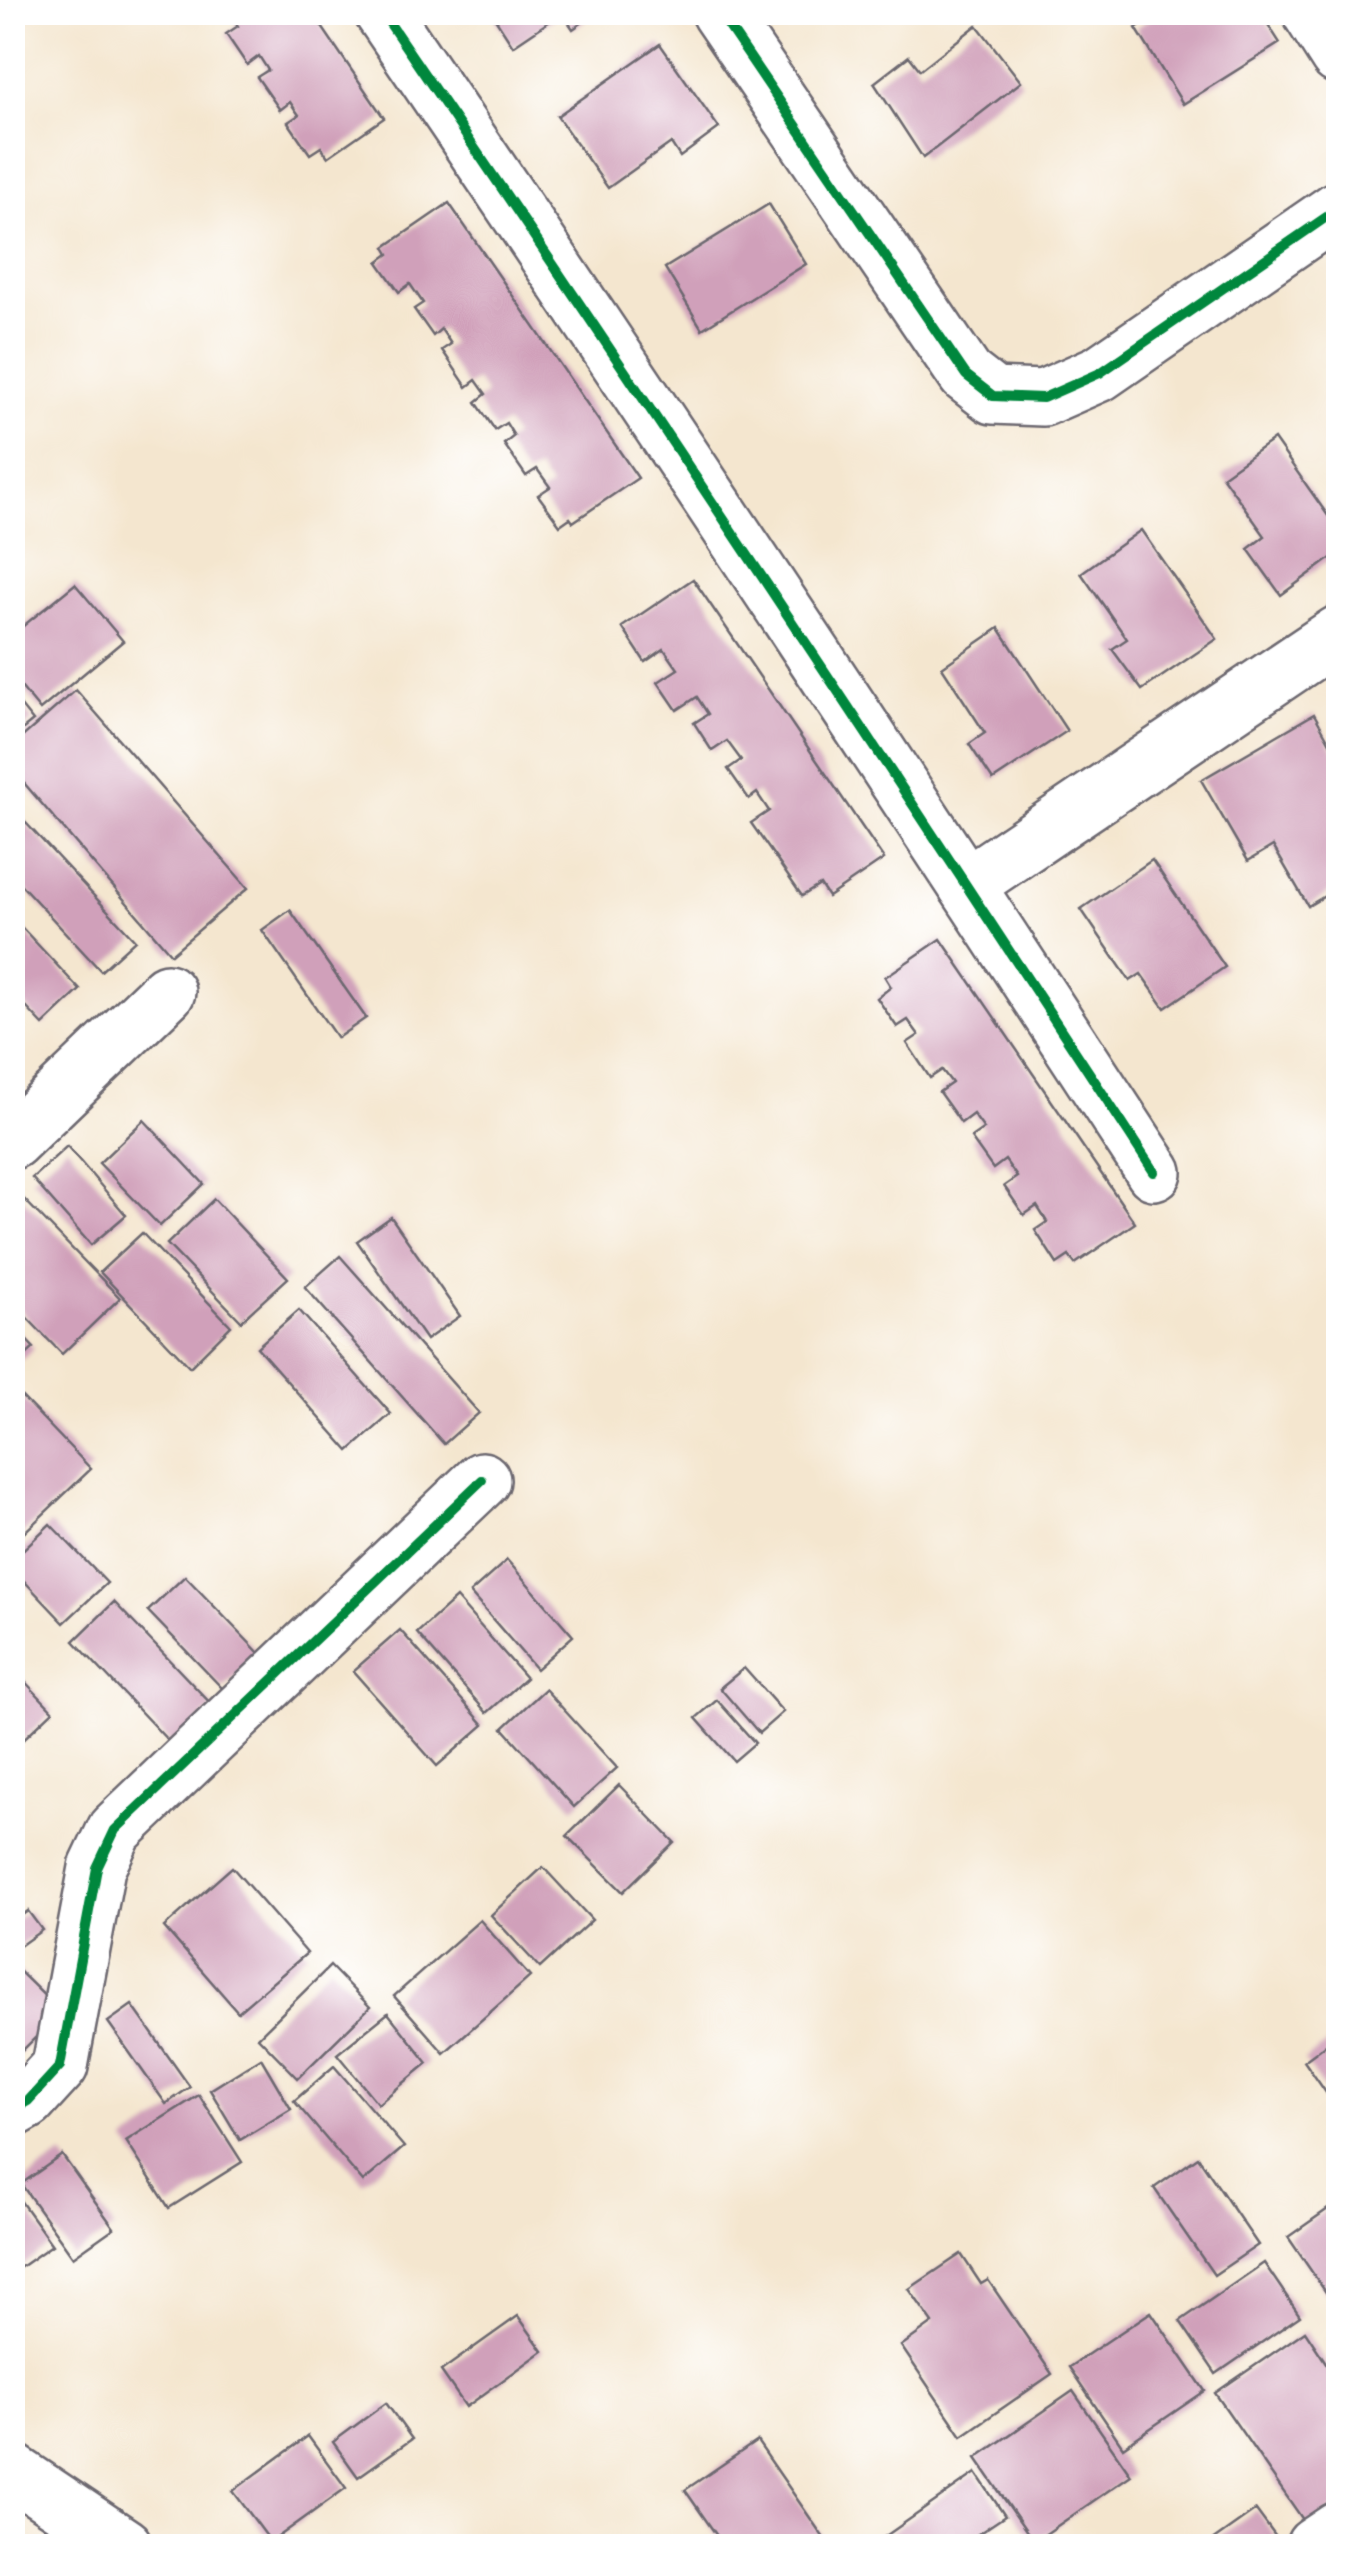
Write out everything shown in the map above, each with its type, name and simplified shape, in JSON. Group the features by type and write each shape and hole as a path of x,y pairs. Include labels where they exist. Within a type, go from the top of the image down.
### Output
{"street":[{"path":"382,12 1154,1172"},
{"path":"719,12 966,375 993,396 1043,398 1100,373 1338,210"},
{"path":"1310,12 1338,56"},
{"path":"966,885 1338,634"},
{"path":"12,1141 167,992"},
{"path":"12,2110 28,2101 60,2066 97,1868 115,1830 482,1480"},
{"path":"12,2471 124,2546"},
{"path":"1314,2546 1338,2530"}],"building":[{"path":"228,12 312,12 384,118 328,157 321,147 310,154 288,122 299,115 290,102 280,110 257,77 268,70 259,56 247,65 226,34 238,26"},
{"path":"491,12 597,12 573,29 562,13 513,46"},
{"path":"1160,12 1260,12 1280,43 1183,104 1136,28"},
{"path":"977,25 1021,82 923,158 874,83 909,56 920,70"},
{"path":"660,44 719,128 680,157 671,143 608,188 557,116"},
{"path":"449,203 638,478 573,522 570,518 560,525 538,495 550,487 537,469 526,476 504,444 514,436 506,423 495,430 476,402 486,394 476,380 467,387 442,350 451,344 441,329 433,336 414,309 423,303 410,284 399,292 378,262 389,254 385,247"},
{"path":"769,204 806,264 702,329 665,268"},
{"path":"1274,439 1338,530 1338,553 1281,595 1248,549 1265,536 1222,476"},
{"path":"1141,530 1217,639 1142,690 1112,649 1127,639 1081,573"},
{"path":"693,579 884,859 828,897 820,885 802,896 751,823 769,811 757,793 749,799 728,769 741,760 727,741 712,751 694,723 708,714 697,697 677,710 658,682 678,669 664,649 645,662 622,627"},
{"path":"75,584 123,641 40,710 12,676 12,635"},
{"path":"999,628 1067,731 993,780 969,744 985,733 942,667"},
{"path":"76,690 248,888 171,954 12,769 12,746"},
{"path":"12,695 33,721 12,738"},
{"path":"1314,714 1338,757 1338,888 1308,906 1273,846 1248,861 1201,780"},
{"path":"12,808 135,940 101,971 12,875"},
{"path":"1152,860 1225,967 1165,1008 1141,974 1130,981 1081,909"},
{"path":"290,910 366,1018 337,1038 262,930"},
{"path":"12,917 80,990 43,1025 12,992"},
{"path":"941,939 1135,1223 1075,1264 1069,1256 1057,1264 1035,1230 1047,1222 1037,1206 1024,1215 1004,1186 1017,1177 1005,1160 993,1169 971,1138 984,1129 973,1114 961,1123 939,1092 952,1083 942,1070 930,1078 907,1043 919,1035 908,1020 897,1027 877,998 891,987 885,977"},
{"path":"144,1120 204,1184 160,1226 99,1163"},
{"path":"67,1146 126,1215 91,1245 32,1178"},
{"path":"20,1195 120,1298 62,1354 12,1302 12,1202"},
{"path":"214,1199 288,1278 241,1321 167,1244"},
{"path":"391,1217 460,1316 426,1340 357,1241"},
{"path":"142,1233 231,1326 190,1367 100,1272"},
{"path":"340,1256 479,1413 444,1444 305,1287"},
{"path":"299,1310 391,1414 349,1451 257,1347"},
{"path":"12,1325 34,1348 12,1368"},
{"path":"22,1397 91,1469 12,1544 12,1406"},
{"path":"50,1524 107,1583 64,1623 12,1568 12,1560"},
{"path":"507,1560 573,1636 536,1669 470,1593"},
{"path":"185,1576 260,1654 223,1689 148,1611"},
{"path":"456,1598 526,1678 487,1713 417,1633"},
{"path":"114,1602 214,1707 173,1746 74,1641"},
{"path":"400,1630 484,1725 437,1766 353,1671"},
{"path":"12,1668 53,1711 12,1750"},
{"path":"744,1668 783,1712 759,1733 720,1688"},
{"path":"545,1689 617,1768 574,1807 503,1728"},
{"path":"717,1700 755,1743 734,1761 696,1718"},
{"path":"619,1785 674,1842 623,1892 567,1836"},
{"path":"232,1867 307,1953 238,2012 164,1927"},
{"path":"543,1867 592,1920 540,1968 491,1915"},
{"path":"28,1911 42,1930 14,1950 12,1922"},
{"path":"480,1920 530,1977 444,2053 394,1996"},
{"path":"12,1964 61,2012 12,2061"},
{"path":"330,1966 370,2007 298,2078 258,2037"},
{"path":"132,2005 190,2087 166,2104 108,2022"},
{"path":"388,2013 428,2063 378,2104 337,2054"},
{"path":"1338,2036 1338,2110 1304,2061"},
{"path":"261,2058 291,2109 240,2140 210,2090"},
{"path":"334,2066 404,2147 363,2182 294,2101"},
{"path":"199,2095 242,2162 169,2208 126,2141"},
{"path":"62,2155 114,2228 73,2257 21,2184"},
{"path":"1198,2157 1258,2245 1214,2275 1154,2188"},
{"path":"12,2189 52,2245 12,2273"},
{"path":"1338,2202 1338,2310 1288,2237"},
{"path":"961,2254 981,2284 988,2280 1052,2374 962,2436 901,2346 933,2323 909,2289"},
{"path":"1264,2263 1300,2316 1216,2374 1180,2321"},
{"path":"1151,2312 1205,2391 1123,2447 1069,2367"},
{"path":"518,2316 543,2351 466,2407 441,2371"},
{"path":"1305,2331 1338,2381 1338,2506 1308,2527 1215,2393"},
{"path":"1073,2391 1131,2475 1034,2542 976,2458"},
{"path":"386,2403 412,2439 358,2477 333,2442"},
{"path":"308,2436 346,2488 271,2542 233,2491"},
{"path":"757,2441 828,2544 724,2546 685,2490"},
{"path":"976,2473 1005,2516 960,2546 880,2546 877,2542"},
{"path":"1256,2510 1279,2546 1205,2546"}],"cycle path":[{"path":"382,12 771,590 1154,1172"},
{"path":"719,12 966,375 993,396 1043,398 1100,373 1338,209"},
{"path":"12,2110 28,2101 60,2066 97,1868 115,1830 482,1480"}]}
